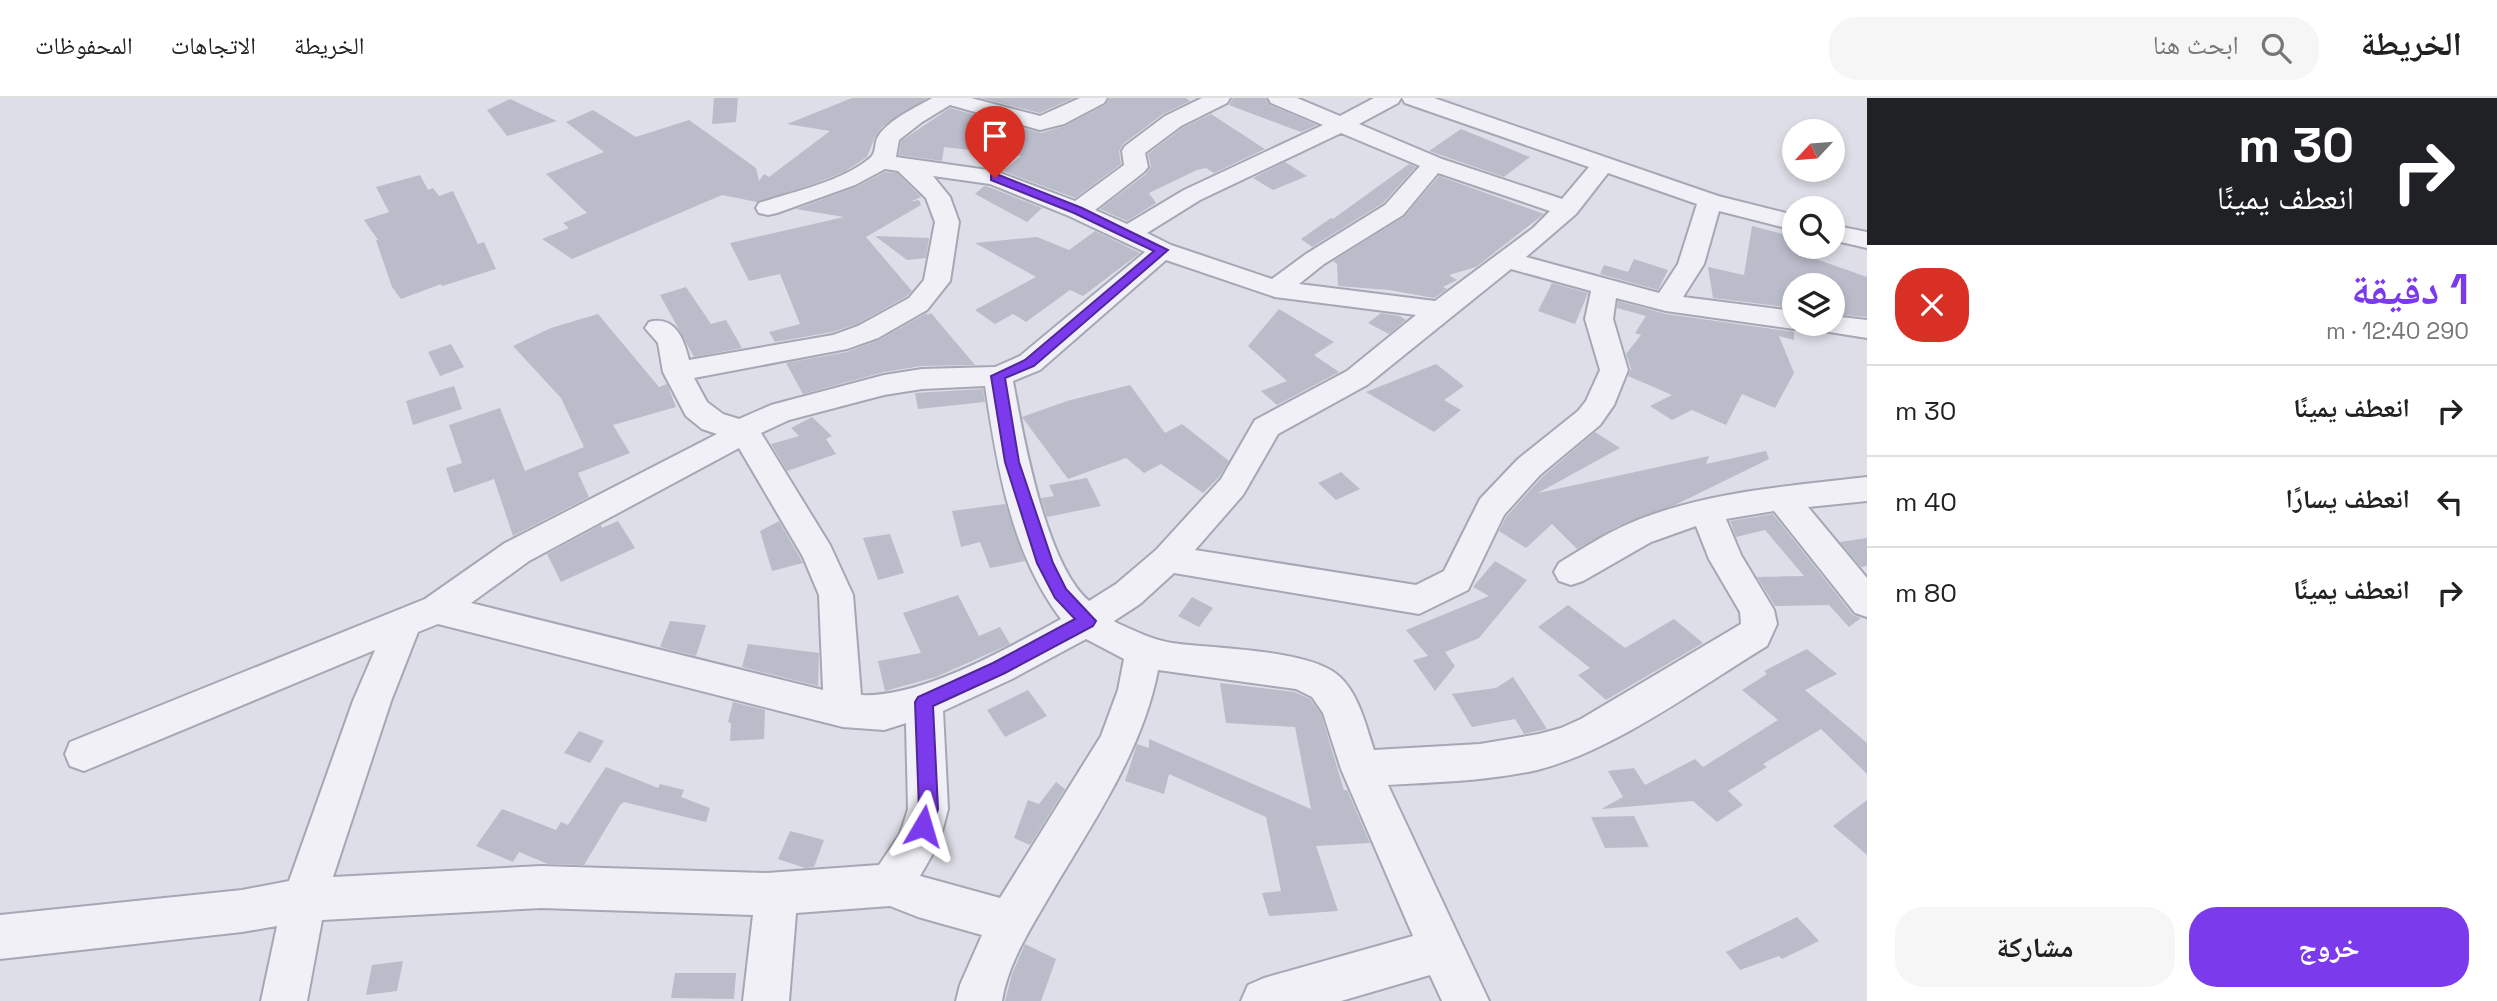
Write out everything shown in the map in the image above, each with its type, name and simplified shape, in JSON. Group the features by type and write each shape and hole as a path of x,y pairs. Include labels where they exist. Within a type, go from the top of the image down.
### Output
{"street":[{"path":"768,208 809,195 881,162 886,154 888,138 914,117 947,98 1028,122 1041,123 1052,121 1096,98"},
{"path":"1078,211 1136,167 1133,150 1173,121 1219,98"},
{"path":"1279,98 1434,164 1567,209"},
{"path":"1129,234 1236,172 1340,125 1390,98"},
{"path":"1413,98 1710,201 1782,220"},
{"path":"881,162 995,178 1078,211 1162,250 1275,289 1440,310"},
{"path":"1275,289 1315,259 1394,210 1434,164"},
{"path":"421,616 843,711 884,712 924,702 999,668 1087,621 1128,594 1168,559 1232,487 1243,472 1266,427 1274,420 1331,394 1357,378 1440,310 1508,260 1567,209 1603,164"},
{"path":"677,372 736,359 837,343 868,332 918,304 937,281 947,222 938,197 926,182 907,167"},
{"path":"1665,303 1691,264 1710,201"},
{"path":"1845,235 1867,240"},
{"path":"84,754 421,616 517,552 720,447 769,416 884,385 922,379 998,376 1030,363 1162,250"},
{"path":"1508,260 1665,303 1782,318"},
{"path":"1168,559 1419,600 1456,580 1491,508 1529,467 1589,418 1599,405 1614,370 1599,319 1605,287"},
{"path":"1845,326 1867,329"},
{"path":"659,328 671,341 677,372 696,408 704,416 741,433 753,446 810,539 836,595 843,711"},
{"path":"998,376 1012,462 1045,563 1060,593 1087,621 1104,633 1144,652 1170,658 1310,676 1323,684 1332,695 1361,769 1466,1001"},
{"path":"1570,572 1653,527 1707,512 1867,489"},
{"path":"1783,500 1867,603"},
{"path":"1361,769 1504,758 1545,752 1594,731 1754,636 1759,624 1757,610 1726,559 1707,512"},
{"path":"284,1001 304,900 372,701 421,616"},
{"path":"979,1001 982,985 1010,922 1118,743 1136,690 1144,652"},
{"path":"890,885 918,843 928,809 924,702"},
{"path":"0,937 242,911 304,900 541,887 777,893 890,885 918,896 1010,922"},
{"path":"766,1001 777,893"},
{"path":"1264,1001 1441,950"}],"building":[{"path":"714,98 738,98 736,122 712,124"},
{"path":"852,98 927,98 882,127 867,157 844,172 816,183 757,202 722,195 572,259 542,239 569,228 563,223 587,213 546,174 604,152 566,122 593,110 636,137 689,120 756,168 759,181 764,174 769,177 830,131 787,124"},
{"path":"981,98 1074,98 1040,113"},
{"path":"1110,98 1186,98 1190,101 1163,114 1123,144 1119,151 1121,164 1075,198 1003,171 1021,156 944,147 942,161 899,155 901,141 950,108 1041,133 1065,126 1105,105"},
{"path":"1233,98 1265,98 1270,105 1317,125 1301,132 1229,105"},
{"path":"510,99 557,121 507,136 487,110"},
{"path":"1211,114 1265,149 1214,173 1206,168 1197,170 1149,193 1156,203 1127,221 1100,209 1146,174 1151,166 1148,154 1182,128"},
{"path":"1461,129 1530,157 1504,177 1429,151"},
{"path":"1285,162 1307,176 1273,190 1253,178"},
{"path":"1409,164 1416,167 1383,203 1312,247 1301,239 1333,219"},
{"path":"885,172 897,173 921,197 910,202 919,200 921,205 866,237 912,291 857,324 832,332 775,342 769,332 800,324 780,274 749,281 730,243 844,217 796,209 856,187"},
{"path":"420,175 428,190 433,188 439,196 453,191 478,244 484,242 496,269 442,286 441,284 401,299 392,287 378,240 364,220 389,212 376,187"},
{"path":"1439,176 1544,214 1476,267 1449,275 1457,280 1443,287 1447,289 1434,298 1389,290 1338,286 1337,264 1333,261 1404,217"},
{"path":"984,186 1042,208 1027,222 975,194"},
{"path":"1752,226 1782,234 1782,259 1816,259 1867,277 1867,317 1845,315 1845,273 1782,273 1782,307 1713,298 1708,267 1744,275"},
{"path":"1095,231 1140,253 1083,296 1070,290 1026,322 1013,314 995,324 975,310 1036,277 975,243 1037,237 1069,250"},
{"path":"875,236 929,238 926,258 907,260"},
{"path":"1634,259 1668,270 1658,290 1600,274 1604,265 1628,272"},
{"path":"1552,283 1588,293 1575,324 1538,311"},
{"path":"686,287 711,324 726,320 742,348 694,357 660,295"},
{"path":"1618,301 1666,314 1782,330 1782,336 1794,336 1794,340 1779,336 1794,373 1775,408 1742,394 1726,425 1692,410 1672,420 1650,406 1672,395 1628,376 1631,369 1626,354 1641,335 1635,333 1646,316 1617,308"},
{"path":"1279,309 1334,342 1314,355 1339,372 1277,405 1261,391 1287,381 1248,346"},
{"path":"931,313 975,365 922,366 884,372 803,394 786,363 847,352 879,340"},
{"path":"1381,313 1400,316 1406,320 1389,334 1368,323"},
{"path":"598,314 659,387 667,384 676,407 613,425 630,453 578,473 589,497 513,536 494,479 454,493 446,468 462,463 449,425 500,408 525,471 584,447 561,398 513,346 551,328"},
{"path":"451,344 464,367 440,376 428,352"},
{"path":"1436,364 1464,386 1444,400 1461,410 1434,432 1366,392"},
{"path":"1130,385 1165,433 1182,424 1229,461 1219,477 1203,493 1161,464 1144,473 1126,458 1068,479 1022,417 1067,401"},
{"path":"454,386 462,409 413,425 406,401"},
{"path":"983,389 985,402 918,409 915,393"},
{"path":"812,417 832,436 826,439 836,454 787,471 771,444 799,436 791,428"},
{"path":"1595,432 1620,448 1538,493 1709,456 1706,464 1766,451 1769,459 1675,505 1618,526 1577,549 1552,524 1526,548 1499,531 1506,517 1542,477"},
{"path":"1341,472 1360,489 1336,500 1318,483"},
{"path":"1087,478 1101,506 1047,517 1041,498 1054,496 1049,485"},
{"path":"1005,504 1025,561 990,568 980,542 961,547 952,511"},
{"path":"1773,514 1853,615 1861,618 1849,627 1829,605 1775,606 1757,577 1804,576 1765,530 1736,537 1730,521"},
{"path":"618,521 635,548 561,582 547,554 601,525 602,528"},
{"path":"779,521 803,563 772,571 760,531"},
{"path":"890,534 904,573 878,580 863,538"},
{"path":"1867,538 1867,566 1861,567 1840,542"},
{"path":"1495,561 1527,580 1479,638 1445,652 1455,666 1435,691 1413,660 1428,656 1406,630 1489,596 1473,587"},
{"path":"958,595 979,636 1000,627 1010,644 936,677 885,691 878,661 921,653 903,613"},
{"path":"1192,597 1213,608 1199,627 1178,616"},
{"path":"1568,605 1625,648 1674,619 1703,643 1606,700 1578,675 1590,668 1538,627"},
{"path":"670,621 706,625 696,656 660,647"},
{"path":"748,644 819,653 818,686 742,667"},
{"path":"1807,649 1837,674 1805,690 1867,743 1867,774 1821,729 1763,764 1767,767 1728,791 1743,805 1717,822 1693,801 1601,809 1623,797 1608,771 1634,768 1645,785 1695,759 1703,767 1778,720 1742,690 1767,674 1764,671"},
{"path":"1513,677 1547,729 1524,734 1515,719 1472,727 1452,694 1496,688"},
{"path":"1220,683 1295,692 1310,699 1321,714 1344,790 1347,790 1370,843 1316,846 1338,911 1269,916 1262,893 1281,891 1266,817 1169,774 1164,794 1125,781 1137,744 1149,748 1149,739 1311,809 1295,727 1226,723"},
{"path":"1028,690 1047,716 1005,737 987,710"},
{"path":"733,702 765,710 764,739 730,741 731,723 728,722"},
{"path":"579,731 604,741 590,763 564,753"},
{"path":"606,767 658,788 660,784 684,790 681,797 710,808 706,822 624,802 584,865 548,864 519,852 513,862 476,846 502,809 556,830 561,822 568,825"},
{"path":"1056,782 1065,789 1030,845 1014,838 1028,800 1039,804"},
{"path":"1867,800 1867,855 1833,826"},
{"path":"1634,816 1649,847 1605,848 1591,817"},
{"path":"790,831 824,840 814,867 805,868 778,859"},
{"path":"1797,917 1819,941 1782,959 1779,956 1740,970 1726,952"},
{"path":"1025,944 1056,959 1041,1001 1005,1001 1012,974"},
{"path":"403,961 397,991 366,995 372,965"},
{"path":"675,973 736,973 734,999 671,998"}],"route":[{"path":"923,826 928,809 924,702 999,668 1087,621 1060,593 1038,544 1012,462 998,376 1030,363 1162,250 1078,211 995,178"}]}
